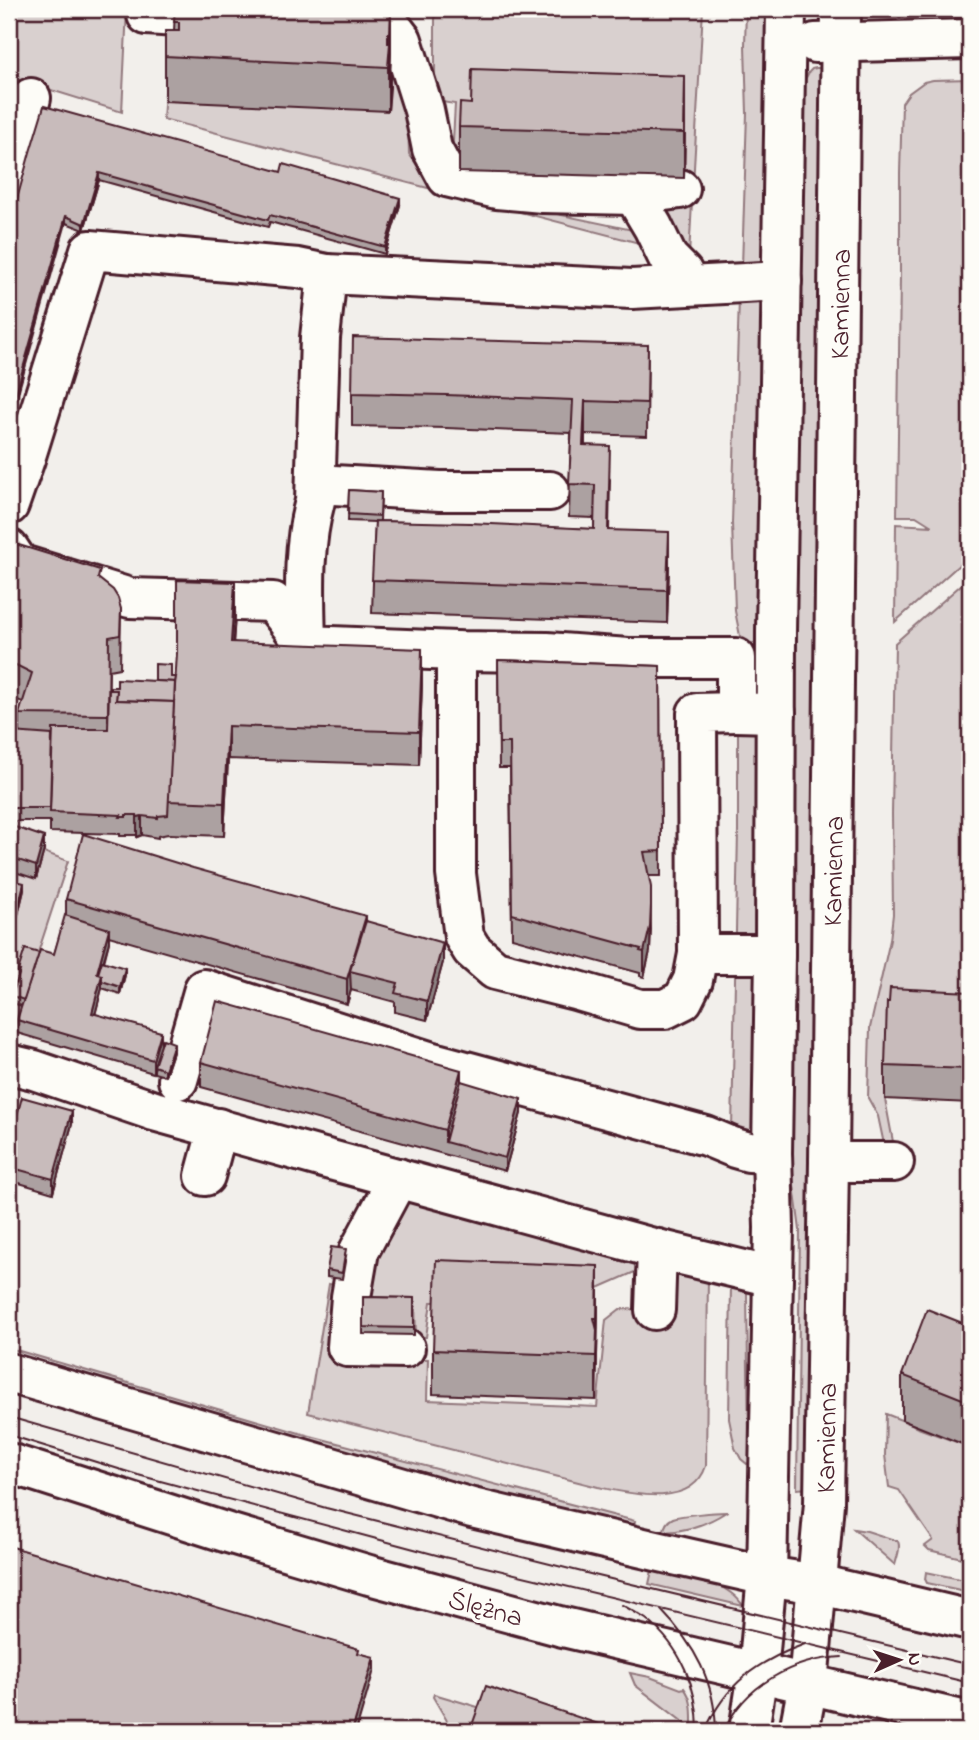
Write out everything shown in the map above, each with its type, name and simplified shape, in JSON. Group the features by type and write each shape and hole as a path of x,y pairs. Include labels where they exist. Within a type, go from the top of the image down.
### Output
{"street":[{"path":"148,9 147,15 177,17 182,22 263,22"},
{"path":"310,23 392,27 402,40 424,110 432,149 447,177 496,189 543,193 634,195 680,189"},
{"path":"786,26 841,25 970,39"},
{"name":"Kamienna","path":"799,1731 808,1684 824,1503 841,25"},
{"name":"Kamienna","path":"749,1731 758,1672 767,1576 774,1228 772,1153 776,713 786,26"},
{"path":"9,181 32,98"},
{"path":"634,195 668,258 683,273 688,285"},
{"path":"9,505 90,250 298,268 327,274 632,289 782,281"},
{"path":"306,645 304,572 310,519 315,501 320,338 327,274"},
{"path":"316,484 440,491 550,491"},
{"path":"9,549 19,564 130,598 272,603 306,645 547,652 640,658 736,658 736,712"},
{"path":"456,651 456,874 464,937 472,950 495,970 640,1009 665,1009 683,1000 693,980 698,954 697,713 776,713"},
{"path":"698,954 775,954"},
{"path":"178,1080 204,989 429,1061 706,1136 749,1152 772,1153"},
{"path":"9,1064 154,1111 657,1249 773,1277"},
{"path":"205,1176 218,1128"},
{"path":"829,1162 894,1162"},
{"path":"398,1178 359,1251 351,1297 347,1347 405,1348"},
{"path":"655,1310 657,1249"},
{"path":"9,1373 472,1508 970,1620"},
{"name":"Ślężna","path":"9,1463 369,1575 604,1638 808,1684 940,1723 970,1722"}],"shaded area":[{"path":"9,9 127,9 122,112 9,77"},
{"path":"171,9 406,40 409,154 434,188 637,231 680,199 451,178 455,104 435,101 435,9 703,9 689,256 163,119","holes":["472,114 685,121 684,177 471,148"]},
{"path":"746,9 771,9 765,264 742,266 747,113"},
{"path":"819,68 823,71 809,1488 797,1489 800,1230 791,1163 799,91 809,72"},
{"path":"970,79 970,555 895,622 896,524 932,526 916,516 897,516 902,103 909,93 924,82"},
{"path":"763,298 759,410 759,636 757,643 748,643 740,636 735,611 732,523 739,299"},
{"path":"970,577 970,1025 887,1035 885,1099 894,1147 885,1149 878,1116 868,1098 870,1028 890,940 893,914 895,643"},
{"path":"738,729 758,730 752,1137 732,1130"},
{"path":"9,839 68,861 12,1032 9,1031"},
{"path":"404,1195 641,1257 637,1271 596,1289 486,1302 431,1302 426,1337 416,1337 415,1301 356,1302"},
{"path":"674,1267 708,1275 706,1466 699,1480 688,1488 659,1495 612,1490 308,1413 329,1284 340,1286 341,1355 428,1359 427,1400 597,1407 606,1320 620,1309 657,1310"},
{"path":"731,1285 747,1293 747,1464 735,1448 729,1419"},
{"path":"9,1348 303,1434 635,1521 633,1530 306,1441 9,1355"},
{"path":"886,1414 970,1447 970,1560 929,1550 925,1546 933,1540 899,1490 889,1487 885,1455"},
{"path":"726,1512 696,1526 664,1532 666,1524 673,1518"},
{"path":"854,1529 898,1541 899,1550 895,1565"},
{"path":"653,1566 715,1584 736,1597 743,1606 649,1584"},
{"path":"926,1572 970,1581 970,1592 927,1583"},
{"path":"630,1673 684,1688 690,1701 692,1727 635,1685"},
{"path":"434,1694 481,1708 473,1731 453,1731 433,1697"}],"building":[{"path":"175,9 391,9 388,67 165,56 165,31 179,31 179,22 174,22"},
{"path":"472,69 685,76 684,133 459,127 460,103 471,104"},
{"path":"44,106 281,172 283,164 400,198 385,247 270,215 268,220 99,173 84,224 66,216 9,418 9,228"},
{"path":"353,337 648,345 647,403 585,401 583,445 610,446 608,530 669,532 667,590 372,580 375,521 594,529 595,485 569,484 573,400 352,393"},
{"path":"349,490 381,492 380,516 348,514"},
{"path":"9,542 100,570 98,578 113,590 118,598 121,609 120,635 109,637 108,715 19,714 32,673 9,664"},
{"path":"177,580 235,582 231,642 422,649 419,732 228,726 224,803 168,801 177,653"},
{"path":"498,660 660,666 661,851 644,852 651,887 651,905 650,927 644,952 512,914 510,743 499,743"},
{"path":"155,664 171,665 171,677 176,677 175,682 155,681"},
{"path":"969,677 970,677 970,743"},
{"path":"117,679 175,682 174,702 116,700 117,690 110,690 110,687 117,687"},
{"path":"109,690 117,690 116,700 174,702 168,815 158,818 50,812 53,729 108,729"},
{"path":"19,715 19,732 14,732"},
{"path":"12,732 52,735 50,808 9,808 9,744"},
{"path":"9,825 44,837 36,866 9,857"},
{"path":"83,834 366,916 347,979 66,899"},
{"path":"9,879 24,883 17,912 9,909"},
{"path":"65,915 109,929 97,973 102,975 92,1013 161,1032 153,1060 17,1020 40,950 54,954"},
{"path":"366,921 443,943 427,1001 395,993 398,983 350,971"},
{"path":"25,949 39,953 24,1000 12,996"},
{"path":"102,961 125,968 120,987 102,981 102,975 98,974"},
{"path":"890,988 970,992 970,1069 885,1066"},
{"path":"217,1001 461,1070 445,1130 201,1062"},
{"path":"163,1039 174,1043 165,1070 154,1066"},
{"path":"461,1081 521,1099 505,1158 445,1142"},
{"path":"22,1097 72,1111 53,1179 9,1167 9,1145"},
{"path":"331,1247 346,1249 342,1273 327,1270"},
{"path":"436,1260 598,1266 597,1318 594,1318 597,1330 596,1356 433,1350"},
{"path":"363,1297 414,1298 414,1328 363,1327"},
{"path":"927,1309 970,1326 970,1402 902,1375"},
{"path":"9,1546 359,1649 358,1653 374,1657 352,1731 9,1731"},
{"path":"486,1686 616,1730 470,1731"}],"tram line":[{"path":"9,1417 326,1508 970,1665"},
{"path":"9,1435 138,1475 444,1557 970,1683"},
{"path":"622,1605 646,1619 678,1655 695,1699 698,1731"},
{"path":"661,1610 684,1637 701,1665 712,1696 716,1731"},
{"path":"705,1731 722,1700 745,1676 772,1658 805,1644"},
{"path":"724,1731 744,1700 757,1688 789,1669 842,1657"}]}
